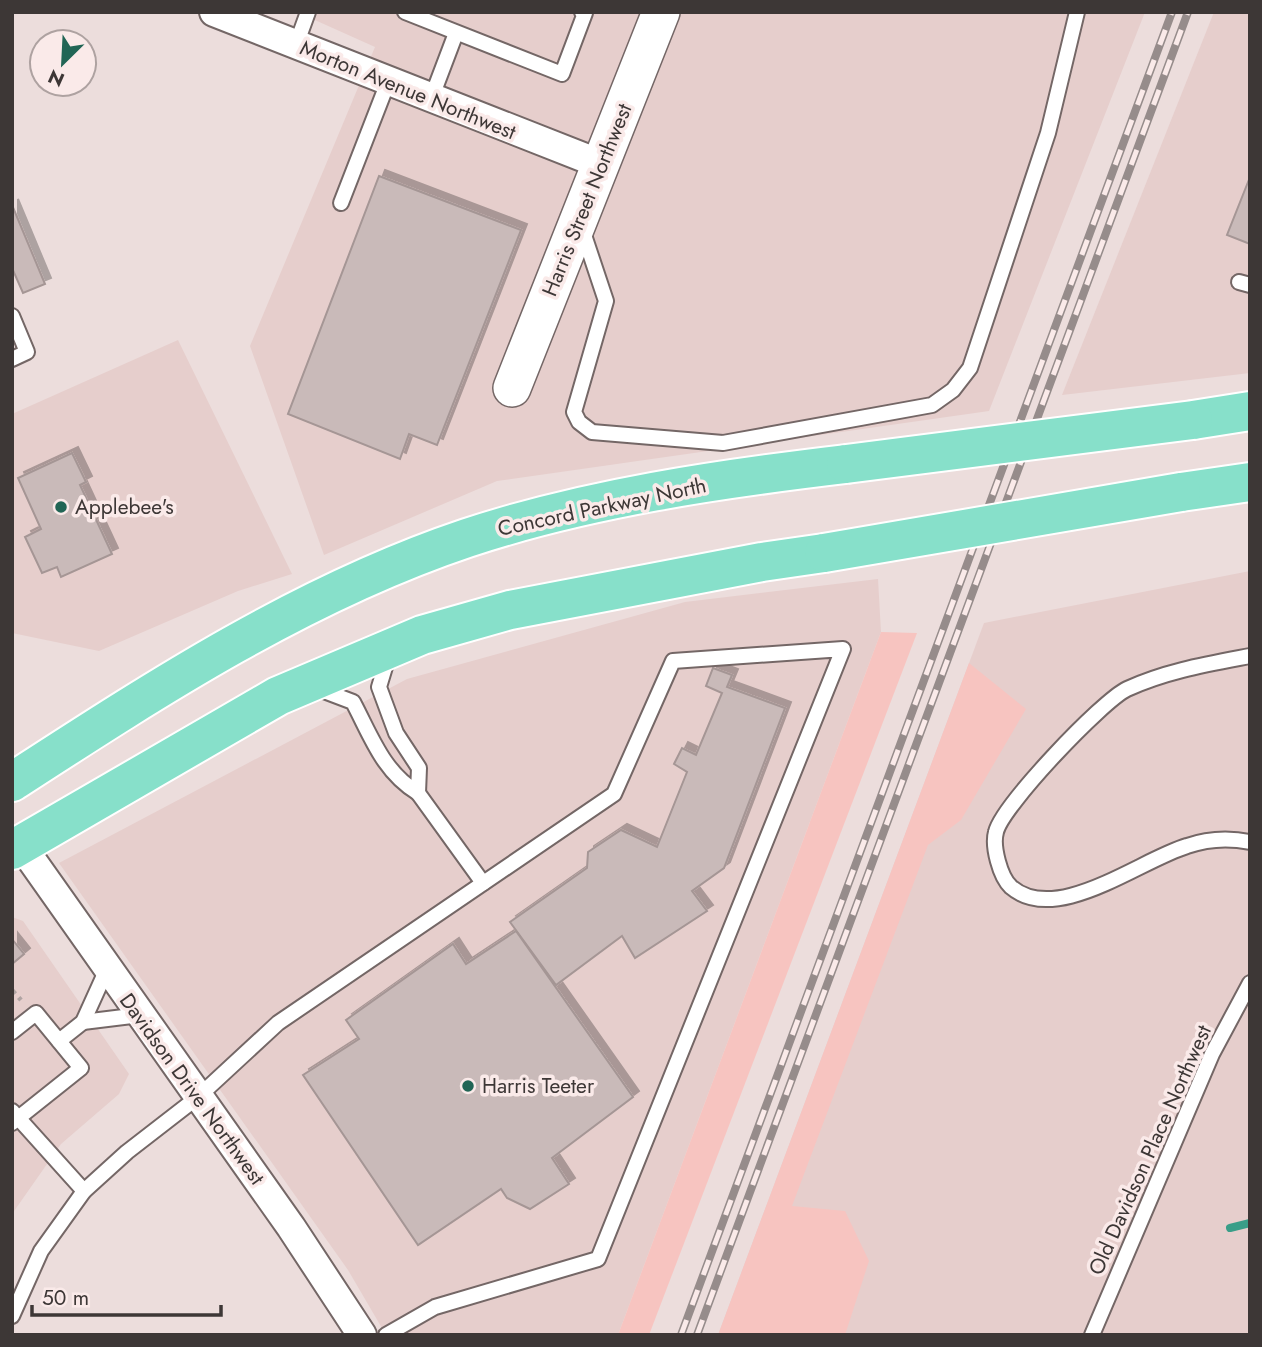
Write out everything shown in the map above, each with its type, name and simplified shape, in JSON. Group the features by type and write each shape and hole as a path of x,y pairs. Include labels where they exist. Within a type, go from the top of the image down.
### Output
{"highway":[{"name":"Concord Parkway North","path":"12,782 114,714 258,632 347,586 427,553 518,524 616,501 761,474 1250,411"},
{"path":"17,848 228,723 305,684 391,647 510,610 762,562 1250,482"}],"street":[{"name":"Morton Avenue Northwest","path":"214,12 603,165"},
{"name":"Harris Street Northwest","path":"512,388 603,165 661,12"},
{"name":"Davidson Drive Northwest","path":"17,848 140,1015 362,1335"}],"lane":[{"path":"296,45 308,12"},
{"path":"405,12 562,74 585,13 583,12"},
{"path":"580,221 606,301 575,412 579,422 592,432 723,443 932,405 953,390 970,368 1048,133 1077,12"},
{"path":"432,99 456,33"},
{"path":"341,203 387,82"},
{"path":"12,316 27,352 12,359"},
{"path":"391,647 379,687 396,733 419,768 418,793"},
{"path":"12,1316 41,1251 84,1191 198,1097 278,1023 614,794 673,661 843,649 598,1259 435,1307 386,1335"},
{"path":"1250,656 1184,668 1125,690 1082,725 1030,784 996,832 998,862 1009,885 1030,900 1074,896 1187,845 1233,838 1250,842"},
{"path":"305,684 354,702 382,760 401,783 418,793 483,883"},
{"path":"59,1041 83,1022 107,969"},
{"name":"Old Davidson Place Northwest","path":"1092,1335 1212,1054 1250,983"},
{"path":"12,1032 36,1013 81,1068 14,1117 84,1191"},
{"path":"83,1022 140,1015"}],"shaded area":[{"path":"297,12 1145,12 989,411 497,481 324,555 250,346 375,47"},
{"path":"1214,12 1250,12 1250,373 1062,395"},
{"path":"178,340 292,574 238,591 99,651 12,633 12,414"},
{"path":"1250,571 1250,1335 718,1335 984,623"},
{"path":"878,579 881,632 618,1335 386,1335 348,1270 59,863 407,679 685,602"},
{"path":"881,632 917,633 649,1335 618,1335"},
{"path":"969,663 1026,709 961,820 928,845 792,1206 845,1211 869,1261 845,1335 718,1335"},
{"path":"12,917 23,921 129,1074 119,1094 61,1144 12,1214"}],"building":[{"path":"379,176 521,230 437,445 409,434 400,459 288,414"},
{"path":"1250,177 1250,244 1227,235"},
{"path":"12,205 45,284 23,293 12,268"},
{"name":"Applebee's","path":"72,453 86,482 80,485 112,554 61,577 57,567 42,573 25,537 41,529 18,478"},
{"path":"713,668 732,675 727,687 785,708 724,868 692,891 707,911 635,958 622,936 556,985 510,922 587,868 588,852 621,830 657,847 687,772 674,764 682,748 696,755 722,693 706,686"},
{"name":"Harris Teeter","path":"516,931 633,1097 552,1158 569,1184 530,1209 507,1198 501,1189 418,1245 303,1075 359,1039 346,1020 453,944 466,964"},
{"path":"12,939 24,954 12,964"}],"waterway":[{"path":"1230,1228 1250,1223"}],"railway":[{"path":"681,1335 1172,12"},
{"path":"697,1335 1188,12"}],"place":[{"name":"Applebee's","path":"61,507"},
{"name":"Harris Teeter","path":"468,1086"}]}
